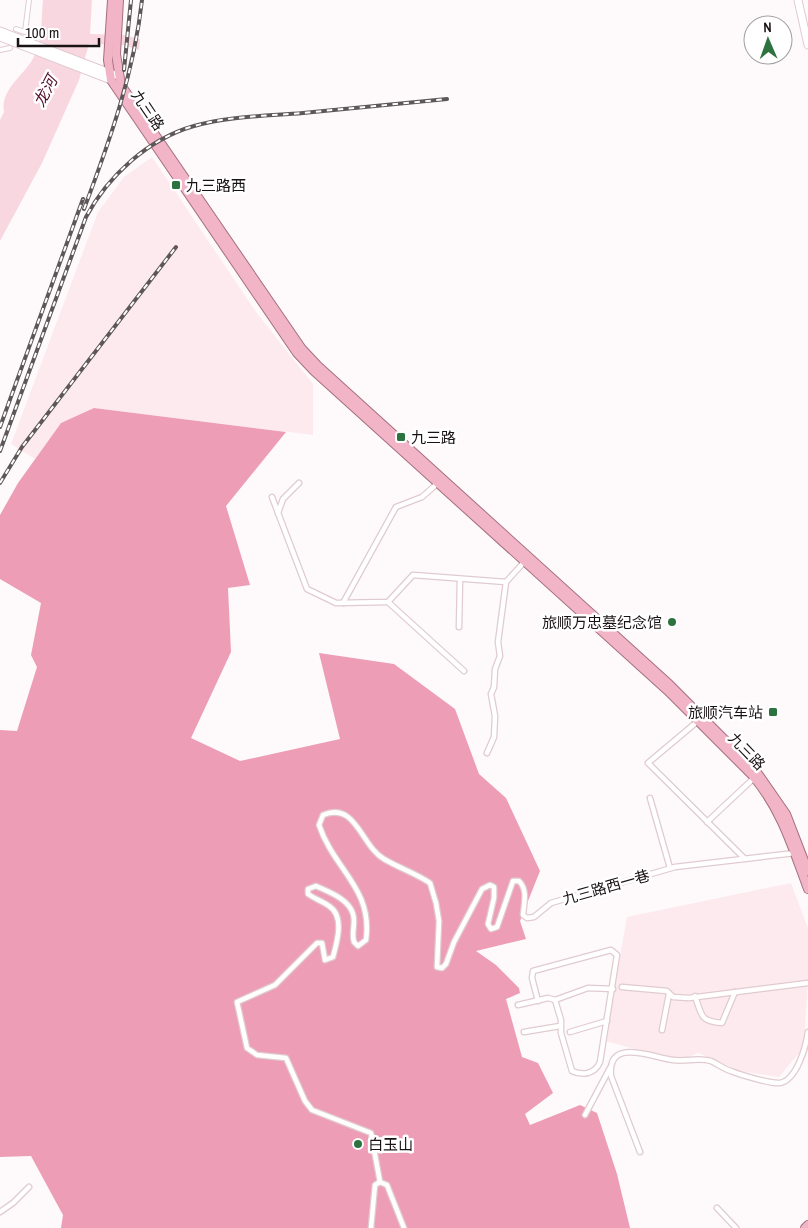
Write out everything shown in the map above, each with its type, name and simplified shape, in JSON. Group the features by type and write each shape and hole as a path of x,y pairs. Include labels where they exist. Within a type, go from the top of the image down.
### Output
{"highway":[{"path":"112,0 114,34"},
{"path":"113,76 113,46 119,0"},
{"name":"九三路","path":"113,76 302,349 440,481 668,691 754,778 774,806 808,870"},
{"name":"九三路","path":"526,559 672,687 756,771 786,814 808,889"},
{"path":"805,1228 808,1225"}],"main road":[{"path":"798,0 808,45"},
{"path":"0,31 34,47"},
{"path":"0,37 34,47 113,76"}],"street":[{"path":"16,29 25,32 29,0"},
{"path":"0,50 10,48"},
{"path":"343,603 396,506 422,497 440,481"},
{"path":"278,513 283,499 299,482"},
{"path":"272,497 307,589 336,603 388,602 464,671"},
{"path":"487,753 494,737 495,716 491,694 494,687 495,669 500,656 498,642 506,582 526,559"},
{"path":"388,602 413,575 506,582"},
{"path":"459,627 460,579"},
{"path":"698,721 648,763 744,858"},
{"path":"707,822 754,778"},
{"path":"650,798 670,868"},
{"name":"九三路西一巷","path":"380,1182 371,1133 312,1110 305,1101 286,1058 257,1055 247,1048 237,1002 275,985 317,943 322,943 325,960 333,957 338,937 338,920 331,907 308,894 308,889 316,886 334,894 346,904 353,914 354,942 358,946 366,940 368,926 366,907 357,889 322,836 319,825 323,815 333,811 344,814 351,819 383,859 420,876 430,883 439,921 436,967 442,968 446,964 454,942 482,889 490,885 494,888 494,898 488,924 491,929 497,927 513,881 520,881 524,886 522,915 527,918 534,917 551,903 670,868 798,853"},
{"path":"538,1001 532,978 533,971 610,950 617,955 618,961 598,1068"},
{"path":"622,987 667,991 673,997 736,992 808,983"},
{"path":"518,1005 555,1000 588,988 613,989"},
{"path":"695,996 702,1018 707,1021 722,1023 736,992"},
{"path":"662,1030 669,994"},
{"path":"555,1000 572,1071 584,1074 598,1068"},
{"path":"570,1032 607,1021"},
{"path":"524,1032 560,1026"},
{"path":"585,1115 610,1067 612,1059 625,1053 641,1053 673,1060 696,1058 711,1061 731,1071 779,1083 787,1080 801,1061 808,1032"},
{"path":"610,1067 611,1076 640,1152"},
{"path":"598,1068 606,1075"},
{"path":"371,1228 376,1185 380,1182 387,1185 404,1228"},
{"path":"0,1212 13,1203 29,1187"},
{"path":"717,1208 736,1228"}],"shaded area":[{"path":"152,157 256,312 313,384 313,435 94,408 61,423 35,459 11,444 98,212 124,177"},
{"path":"94,408 286,432 226,506 250,585 228,588 231,652 191,738 240,761 340,739 319,653 394,664 455,709 479,774 506,798 540,871 520,921 526,939 476,951 496,965 519,988 520,993 506,999 522,1057 538,1063 553,1093 525,1114 530,1125 580,1105 597,1113 617,1174 630,1228 61,1228 63,1215 31,1156 0,1157 0,730 17,731 37,667 31,655 41,603 0,579 0,515 18,483 61,423"},
{"path":"791,883 808,928 808,979 804,1047 779,1077 740,1071 698,1053 680,1061 605,1041 627,917"}],"water":[{"name":"龙河","path":"43,0 92,0 90,34 124,35 140,39 139,50 123,45 89,44 79,80 42,163 0,241 0,120 4,112 5,97 8,91 31,62 38,48"}],"railway":[{"path":"124,70 131,0"},
{"path":"84,209 120,106 133,54 142,0"},
{"path":"0,451 86,217 106,187 131,161 145,150 177,132 221,120 447,99"},
{"path":"0,427 83,199"},
{"path":"0,483 22,447 176,247"}],"place":[{"name":"九三路西","path":"176,185"},
{"name":"九三路","path":"401,437"},
{"name":"旅顺万忠墓纪念馆","path":"672,622"},
{"name":"旅顺汽车站","path":"773,712"},
{"name":"白玉山","path":"358,1144"}]}
